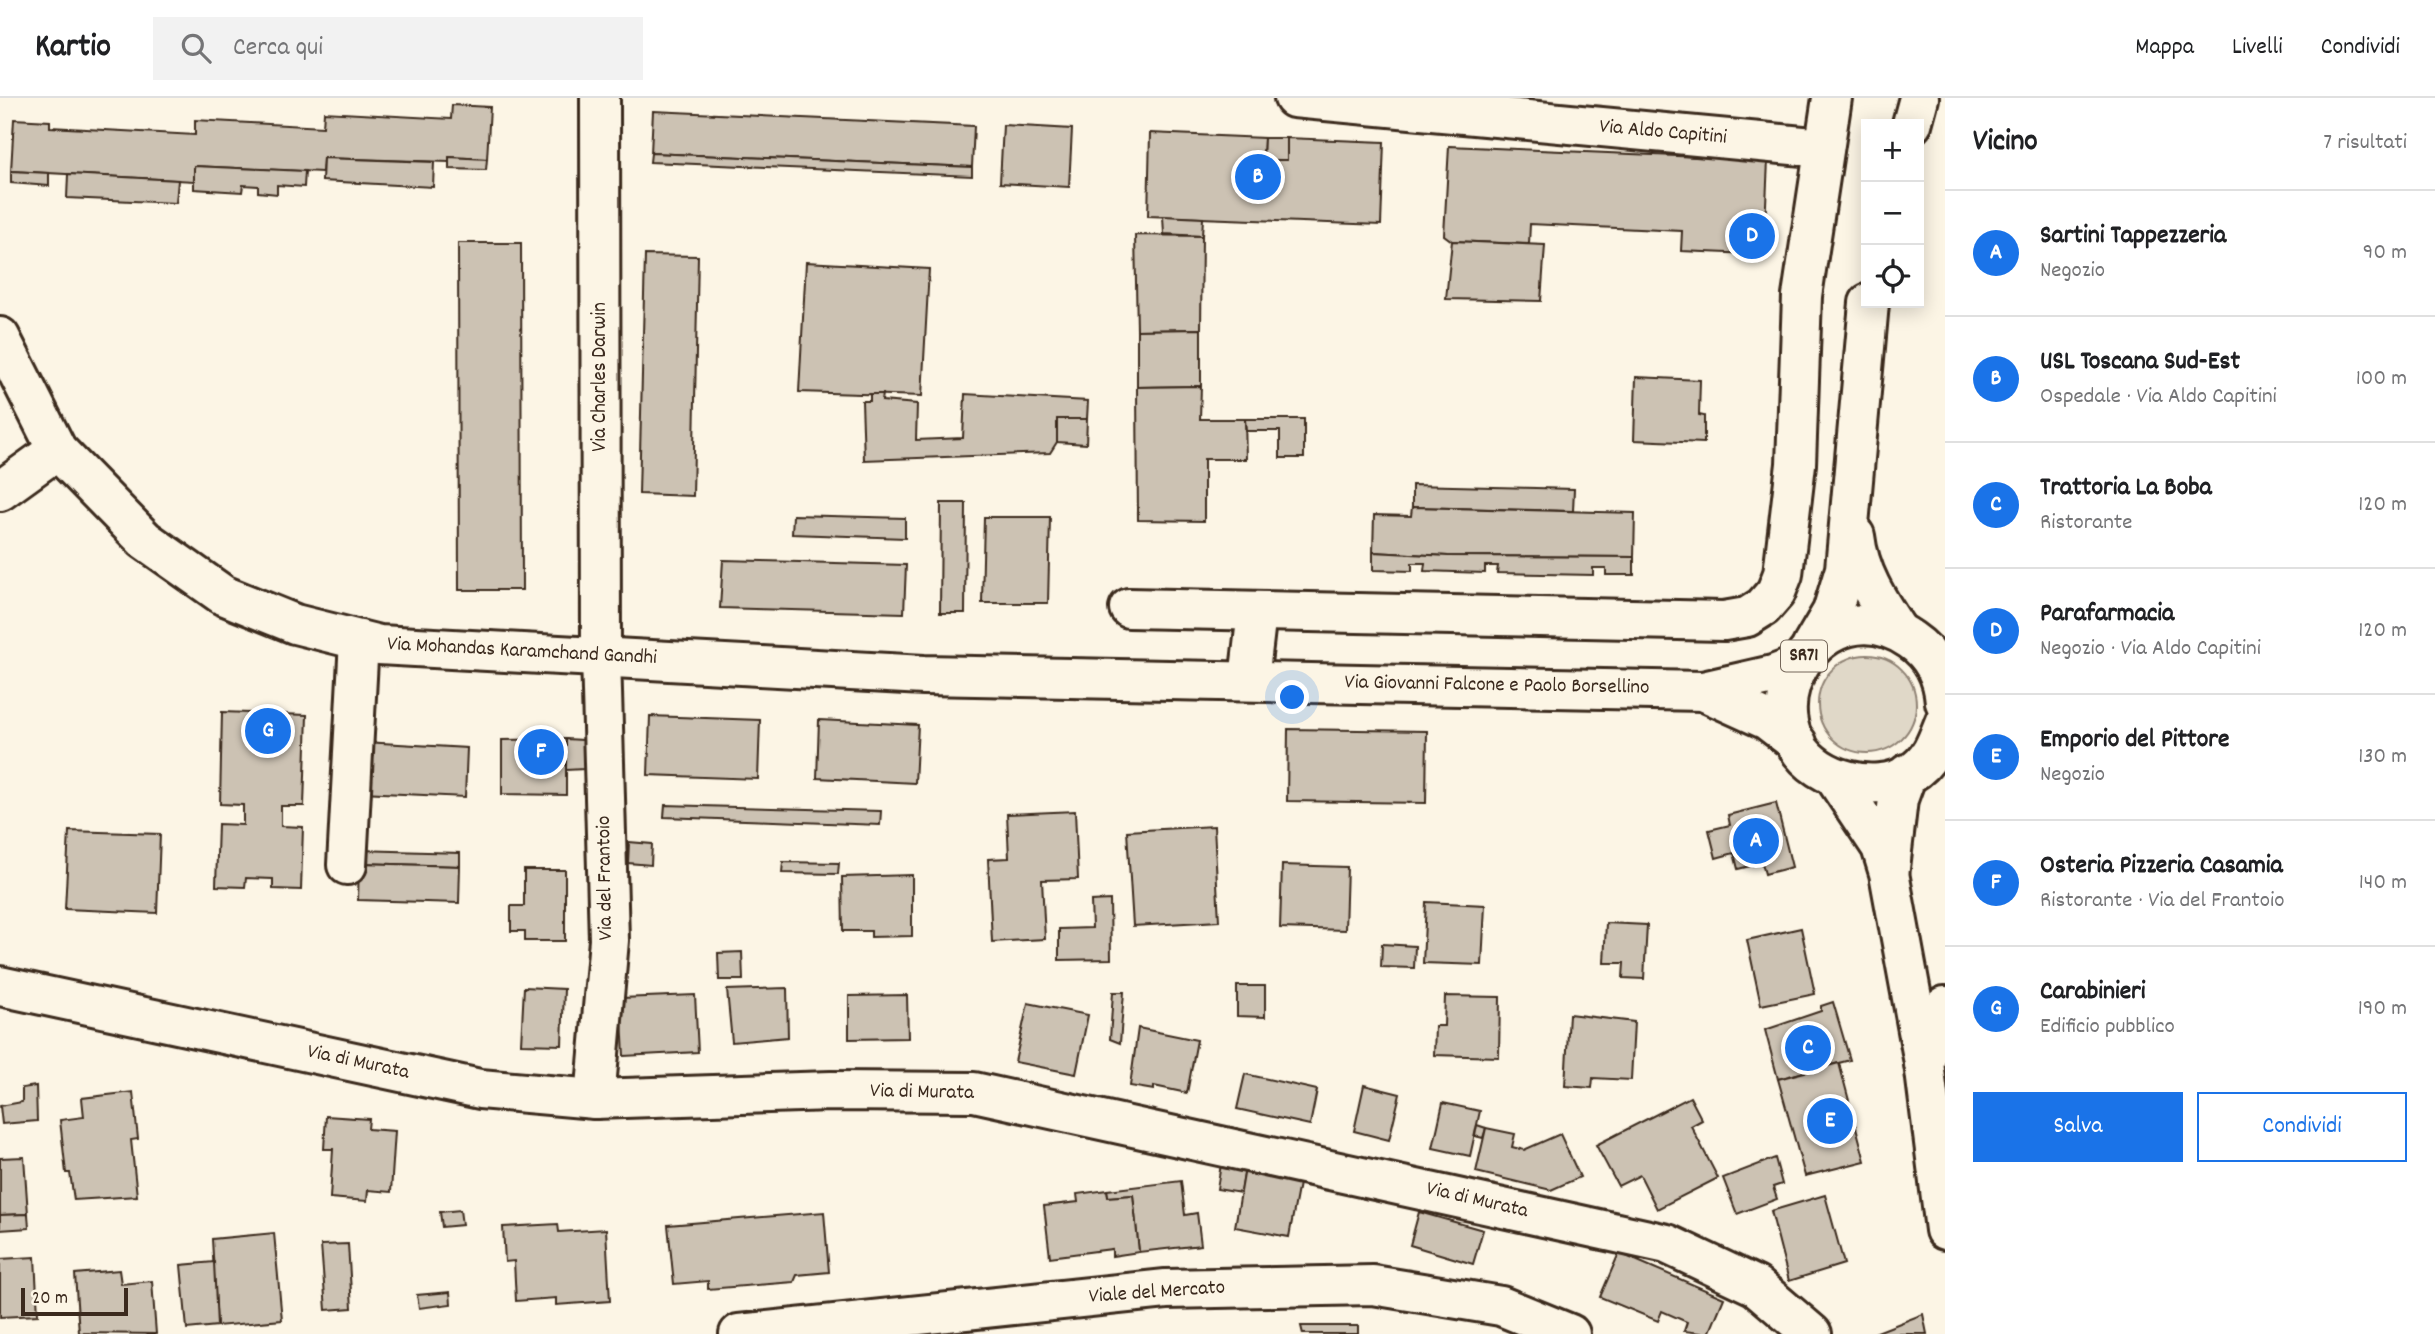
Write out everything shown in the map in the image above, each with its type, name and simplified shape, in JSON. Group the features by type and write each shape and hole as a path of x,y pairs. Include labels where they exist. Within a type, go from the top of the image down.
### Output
{"street":[{"name":"Via Charles Darwin","path":"600,98 601,656"},
{"name":"Via Aldo Capitini","path":"1294,98 1824,148"},
{"path":"1129,608 1724,621 1746,617 1763,607 1776,592 1783,574 1796,464 1802,296 1832,98"},
{"path":"1913,119 1919,98"},
{"name":"SR71","path":"1869,308 1845,569 1832,612 1804,656 1788,691 1788,718 1797,743 1813,764 1835,778 1859,785 1884,783 1932,749"},
{"name":"Via Mohandas Karamchand Gandhi","path":"0,337 57,450 145,540 223,595 295,624 379,645 924,675"},
{"path":"0,491 57,450"},
{"name":"SR71","path":"1850,499 1857,554 1871,590 1897,630"},
{"path":"1249,680 1257,612"},
{"name":"SR71","path":"1804,656 1831,633 1852,626 1875,624 1897,630 1926,650 1944,688"},
{"path":"347,865 370,711 359,640"},
{"name":"Via del Frantoio","path":"595,1100 609,940 601,656"},
{"name":"Via Giovanni Falcone e Paolo Borsellino","path":"924,675 1703,691 1773,675 1804,656"},
{"name":"Via Giovanni Falcone e Paolo Borsellino","path":"1703,691 1767,720 1797,743"},
{"name":"SR71","path":"1889,873 1898,799 1932,749"},
{"name":"SR71","path":"1835,778 1881,847 1889,873 1924,1063 1945,1230"},
{"name":"Via di Murata","path":"0,986 480,1089 595,1100 831,1091 974,1092 1340,1170 1667,1244 1756,1286 1812,1334"},
{"path":"1924,1063 1945,1006"},
{"name":"Viale del Mercato","path":"739,1334 1166,1289 1373,1285 1501,1306 1570,1334"}],"shaded area":[{"path":"1867,655 1886,659 1901,670 1912,685 1916,704 1912,723 1901,738 1886,749 1867,753 1848,749 1833,738 1822,723 1818,704 1822,685 1833,670 1848,659"}],"building":[{"path":"452,105 490,107 487,159 449,157 449,162 323,158 322,172 194,166 194,181 11,171 14,119 50,121 50,127 195,135 195,120 323,127 324,112 451,119"},
{"path":"653,111 974,126 972,167 651,153"},
{"path":"1003,125 1072,129 1069,187 1000,183"},
{"path":"1150,133 1264,138 1263,160 1287,160 1287,138 1384,142 1381,225 1148,216"},
{"path":"1264,138 1287,138 1287,160 1263,160"},
{"path":"1449,146 1768,160 1764,249 1752,254 1681,251 1682,231 1530,224 1529,244 1452,241 1444,235"},
{"path":"651,153 972,167 972,176 650,162"},
{"path":"449,157 487,159 486,170 449,169"},
{"path":"323,158 434,162 433,187 322,181"},
{"path":"194,166 305,171 304,187 277,185 277,194 258,192 258,186 243,185 242,192 194,189"},
{"path":"11,171 49,173 49,186 11,183"},
{"path":"68,174 178,180 176,203 67,198"},
{"path":"1163,216 1203,218 1202,236 1164,234"},
{"path":"1135,235 1202,236 1201,329 1137,330"},
{"path":"1452,241 1545,245 1541,301 1446,299"},
{"path":"458,243 521,243 522,590 459,590"},
{"path":"645,255 698,256 693,496 639,494"},
{"path":"806,262 929,269 922,396 799,392"},
{"path":"1201,329 1201,386 1137,387 1137,330"},
{"path":"1636,377 1700,380 1699,415 1704,416 1704,443 1634,440"},
{"path":"1201,386 1200,419 1245,419 1246,459 1204,459 1204,521 1138,520 1137,387"},
{"path":"870,394 883,394 882,401 917,404 916,440 963,438 965,394 1088,401 1087,419 1057,419 1057,442 1050,453 864,460 862,401 870,401"},
{"path":"1057,419 1087,419 1086,444 1057,442"},
{"path":"1245,419 1304,419 1304,458 1280,458 1280,431 1246,431"},
{"path":"1412,485 1574,489 1573,511 1412,507"},
{"path":"941,503 966,503 965,613 940,613"},
{"path":"1412,507 1635,513 1634,557 1448,556 1373,552 1374,515 1411,516"},
{"path":"793,515 905,518 905,538 792,534"},
{"path":"984,517 1050,517 1048,603 982,603"},
{"path":"1373,552 1448,556 1634,557 1634,575 1606,575 1606,568 1593,568 1593,575 1497,573 1498,566 1485,566 1485,573 1424,571 1425,563 1412,563 1412,571 1373,570"},
{"path":"723,560 906,565 904,613 720,608"},
{"path":"222,712 307,715 304,806 281,806 281,826 303,827 301,890 273,889 273,879 246,878 245,887 216,886 218,824 243,825 243,805 220,804"},
{"path":"650,716 760,720 758,779 648,775"},
{"path":"819,720 918,725 915,783 817,778"},
{"path":"1288,729 1427,731 1426,803 1287,801"},
{"path":"566,739 566,795 502,794 502,740"},
{"path":"566,739 583,740 584,769 566,770"},
{"path":"364,742 467,748 465,797 362,792"},
{"path":"1776,803 1792,867 1765,874 1762,863 1738,869 1734,853 1716,858 1709,830 1730,825 1728,815"},
{"path":"665,805 881,811 880,825 664,817"},
{"path":"1075,811 1078,879 1042,880 1045,939 992,942 988,859 1009,858 1007,814"},
{"path":"1214,826 1219,921 1133,926 1127,831"},
{"path":"69,831 160,834 157,913 65,909"},
{"path":"629,842 652,844 651,865 628,863"},
{"path":"359,850 460,853 460,866 359,863"},
{"path":"783,862 839,863 838,874 782,873"},
{"path":"359,863 460,866 459,903 358,900"},
{"path":"1282,865 1347,867 1345,930 1280,928"},
{"path":"524,870 565,870 565,941 525,941 525,931 511,931 511,906 524,906"},
{"path":"912,875 912,936 871,937 871,931 843,931 842,877"},
{"path":"1110,900 1111,959 1059,960 1059,929 1092,928 1091,901"},
{"path":"1426,902 1485,905 1482,965 1423,963"},
{"path":"1606,923 1647,925 1644,979 1623,978 1624,963 1604,963"},
{"path":"1801,928 1815,994 1761,1005 1747,940"},
{"path":"1382,944 1415,946 1414,968 1381,967"},
{"path":"742,952 743,980 719,980 718,953"},
{"path":"1237,986 1265,986 1265,1017 1237,1016"},
{"path":"524,987 564,989 562,1045 521,1044"},
{"path":"787,988 788,1037 732,1042 727,990"},
{"path":"1113,992 1124,992 1120,1043 1110,1039"},
{"path":"695,995 698,1052 624,1056 621,998"},
{"path":"907,995 908,1038 849,1039 849,996"},
{"path":"1445,996 1500,997 1499,1057 1434,1055 1435,1026 1444,1026"},
{"path":"1833,1002 1850,1060 1778,1079 1765,1030 1821,1011 1821,1006"},
{"path":"1028,1003 1088,1015 1076,1074 1015,1062"},
{"path":"1569,1014 1634,1022 1631,1080 1593,1078 1592,1088 1565,1086"},
{"path":"1138,1028 1197,1040 1187,1093 1154,1086 1154,1090 1130,1086"},
{"path":"1839,1063 1865,1161 1805,1176 1778,1079"},
{"path":"1245,1074 1317,1090 1310,1125 1237,1109"},
{"path":"1364,1085 1400,1094 1389,1140 1354,1131"},
{"path":"36,1086 37,1121 2,1124 0,1106 22,1102 22,1088"},
{"path":"133,1092 138,1139 131,1140 137,1196 74,1200 70,1173 66,1173 60,1120 84,1117 82,1098"},
{"path":"1690,1097 1702,1120 1691,1126 1718,1178 1657,1209 1640,1175 1618,1186 1596,1145"},
{"path":"1443,1103 1480,1111 1470,1156 1433,1148"},
{"path":"326,1116 369,1119 368,1129 395,1131 391,1192 368,1190 367,1201 330,1198 333,1149 324,1149"},
{"path":"1477,1125 1486,1128 1483,1138 1475,1136"},
{"path":"1486,1128 1515,1134 1512,1147 1524,1150 1560,1134 1580,1177 1551,1190 1476,1172"},
{"path":"24,1157 28,1214 0,1215 0,1158"},
{"path":"1775,1158 1782,1184 1773,1187 1777,1199 1737,1214 1723,1178"},
{"path":"1221,1164 1245,1168 1241,1193 1217,1189"},
{"path":"1245,1168 1300,1178 1289,1237 1235,1227"},
{"path":"1181,1181 1185,1215 1197,1213 1201,1245 1139,1252 1133,1195 1108,1197 1107,1190"},
{"path":"1107,1190 1108,1197 1133,1195 1139,1252 1112,1256 1112,1249 1050,1257 1044,1206 1078,1202 1077,1194"},
{"path":"1825,1195 1844,1264 1789,1281 1771,1211"},
{"path":"460,1210 462,1225 442,1227 440,1212"},
{"path":"824,1212 829,1272 797,1275 794,1282 708,1289 708,1281 674,1284 668,1225"},
{"path":"1419,1212 1483,1230 1473,1264 1410,1245"},
{"path":"28,1214 29,1228 0,1230 0,1215"},
{"path":"558,1224 559,1232 606,1229 610,1301 556,1305 556,1298 516,1301 514,1261 505,1262 503,1227"},
{"path":"274,1233 282,1320 217,1326 212,1239"},
{"path":"348,1244 352,1308 326,1310 321,1245"},
{"path":"1619,1253 1724,1298 1709,1334 1684,1331 1687,1322 1662,1311 1658,1321 1600,1297"},
{"path":"35,1257 38,1315 0,1317 0,1259"},
{"path":"214,1262 217,1326 187,1329 181,1265"},
{"path":"119,1270 121,1284 152,1281 156,1334 79,1333 75,1274"},
{"path":"450,1292 451,1304 419,1308 417,1295"},
{"path":"1923,1314 1927,1334 1872,1334"},
{"path":"1301,1326 1358,1326 1358,1334 1303,1334"}],"place":[{"name":"USL Toscana Sud-Est","path":"1258,177"},
{"name":"Parafarmacia","path":"1752,236"},
{"name":"Carabinieri","path":"268,731"},
{"name":"Osteria Pizzeria Casamia","path":"541,752"},
{"name":"Sartini Tappezzeria","path":"1756,841"},
{"name":"Trattoria La Boba","path":"1808,1048"},
{"name":"Emporio del Pittore","path":"1830,1121"}]}
